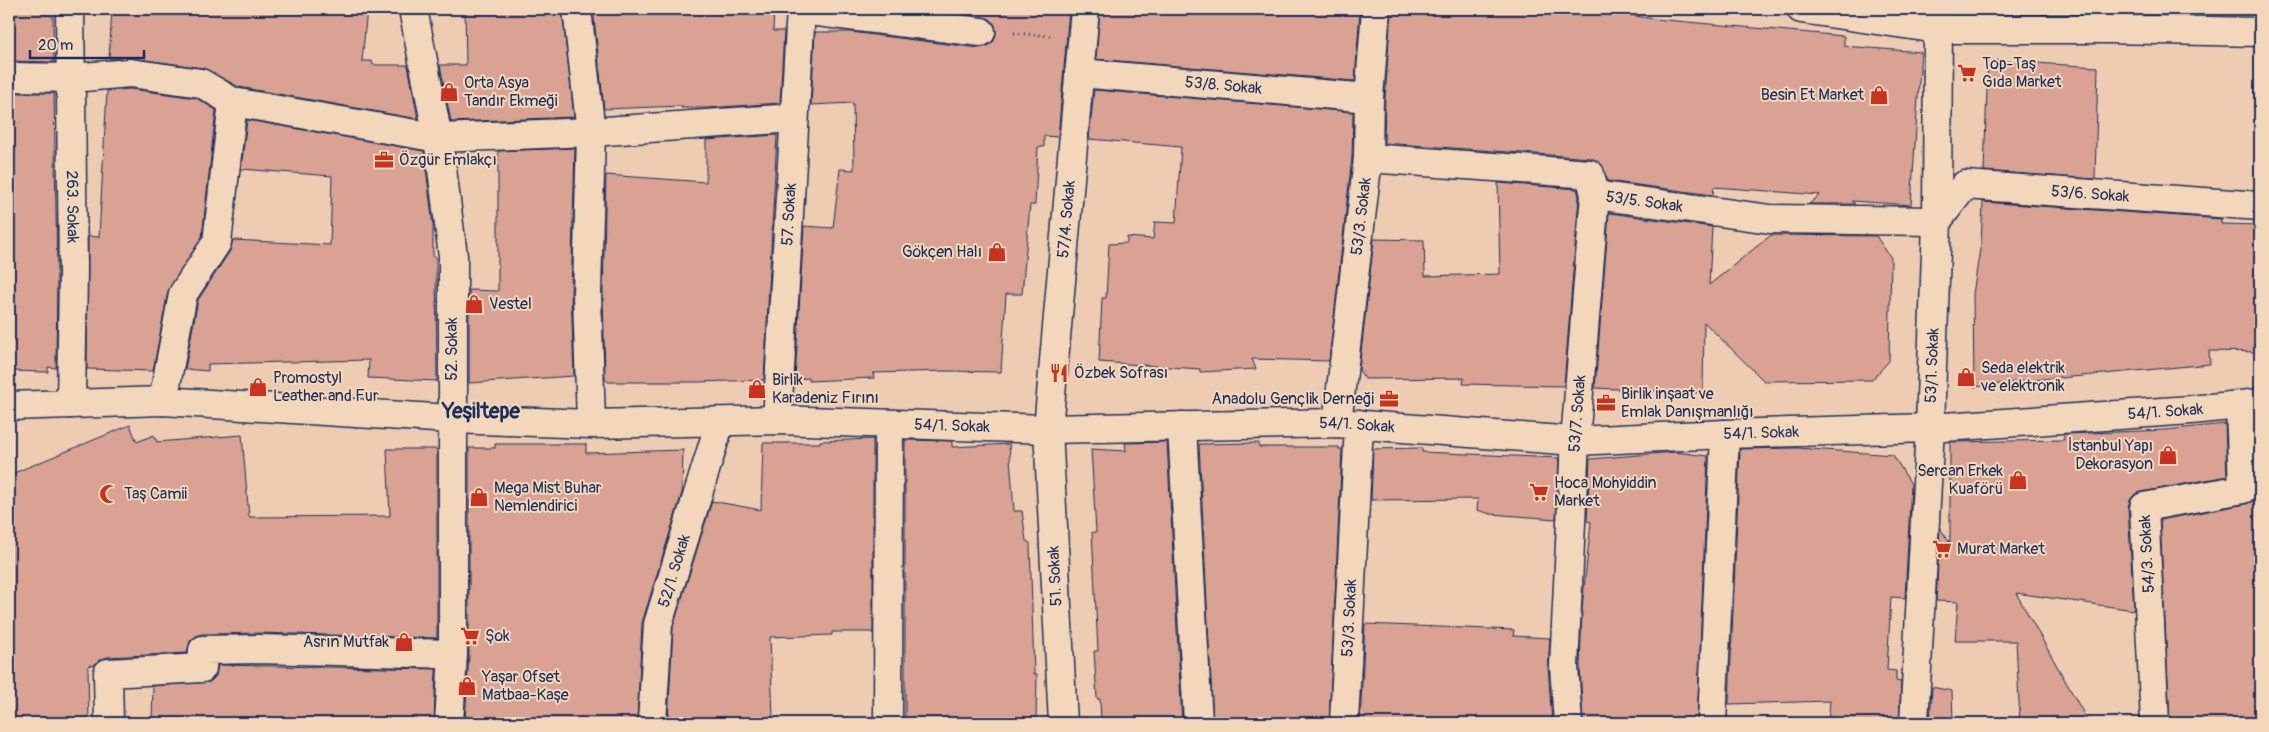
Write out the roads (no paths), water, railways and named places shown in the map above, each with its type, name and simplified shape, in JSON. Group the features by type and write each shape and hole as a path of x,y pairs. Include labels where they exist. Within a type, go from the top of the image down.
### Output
{"street":[{"name":"263. Sokak","path":"70,9 72,78 71,404"},
{"name":"52. Sokak","path":"413,9 438,138 453,256 451,419 453,654 449,723"},
{"path":"577,9 591,132 587,294 591,424"},
{"name":"57/4. Sokak","path":"1048,429 1085,9"},
{"name":"53/3. Sokak","path":"1344,723 1348,424 1368,158 1369,98 1376,9"},
{"path":"1801,9 1938,19 2107,19 2260,32"},
{"path":"801,10 981,32"},
{"name":"57. Sokak","path":"777,420 801,10"},
{"name":"53/1. Sokak","path":"1914,723 1930,428 1937,221 1938,19"},
{"name":"53/8. Sokak","path":"1078,72 1369,98"},
{"path":"9,77 72,78 130,73 201,83 233,102 438,138 591,132 794,118"},
{"path":"163,401 183,294 217,242 233,102"},
{"name":"53/5. Sokak","path":"1368,158 1590,174 1595,195 1770,219 1937,221"},
{"name":"53/6. Sokak","path":"1937,221 1965,185 2260,206"},
{"name":"53/7. Sokak","path":"1568,723 1564,666 1575,441 1595,195"},
{"name":"54/1. Sokak","path":"9,406 163,401 451,419 591,424 777,420 1048,429 1348,424 1575,441 1725,434 1930,428 2250,404"},
{"name":"54/3. Sokak","path":"2155,723 2144,507 2243,489 2250,404"},
{"name":"52/1. Sokak","path":"652,723 658,624 720,422"},
{"path":"888,723 889,424"},
{"path":"1182,426 1198,723"},
{"name":"51. Sokak","path":"1048,429 1063,723"},
{"path":"1712,723 1725,434"},
{"path":"109,723 108,673 202,668 202,650 259,649 453,654"}],"place":[{"name":"Top-Taş Gıda Market","path":"1967,73"},
{"name":"Orta Asya Tandır Ekmeği","path":"449,92"},
{"name":"Besin Et Market","path":"1879,95"},
{"name":"Özgür Emlakçı","path":"384,160"},
{"name":"Gökçen Halı","path":"997,252"},
{"name":"Vestel","path":"474,304"},
{"name":"Özbek Sofrası","path":"1059,373"},
{"name":"Seda elektrik ve elektronik","path":"1966,377"},
{"name":"Promostyl Leather and Fur","path":"258,387"},
{"name":"Birlik Karadeniz Fırını","path":"757,389"},
{"name":"Anadolu Gençlik Derneği","path":"1389,399"},
{"name":"Birlik inşaat ve Emlak Danışmanlığı","path":"1606,403"},
{"name":"İstanbul Yapı Dekorasyon","path":"2168,455"},
{"name":"Sercan Erkek Kuaförü","path":"2018,480"},
{"name":"Hoca Mohyiddin Market","path":"1539,492"},
{"name":"Taş Camii","path":"109,494"},
{"name":"Mega Mist Buhar Nemlendirici","path":"479,497"},
{"name":"Murat Market","path":"1942,549"},
{"name":"Şok","path":"470,636"},
{"name":"Asrın Mutfak","path":"404,642"},
{"name":"Yaşar Ofset Matbaa-Kaşe","path":"467,686"}],"district":[{"name":"Yeşiltepe","path":"481,411"}]}
